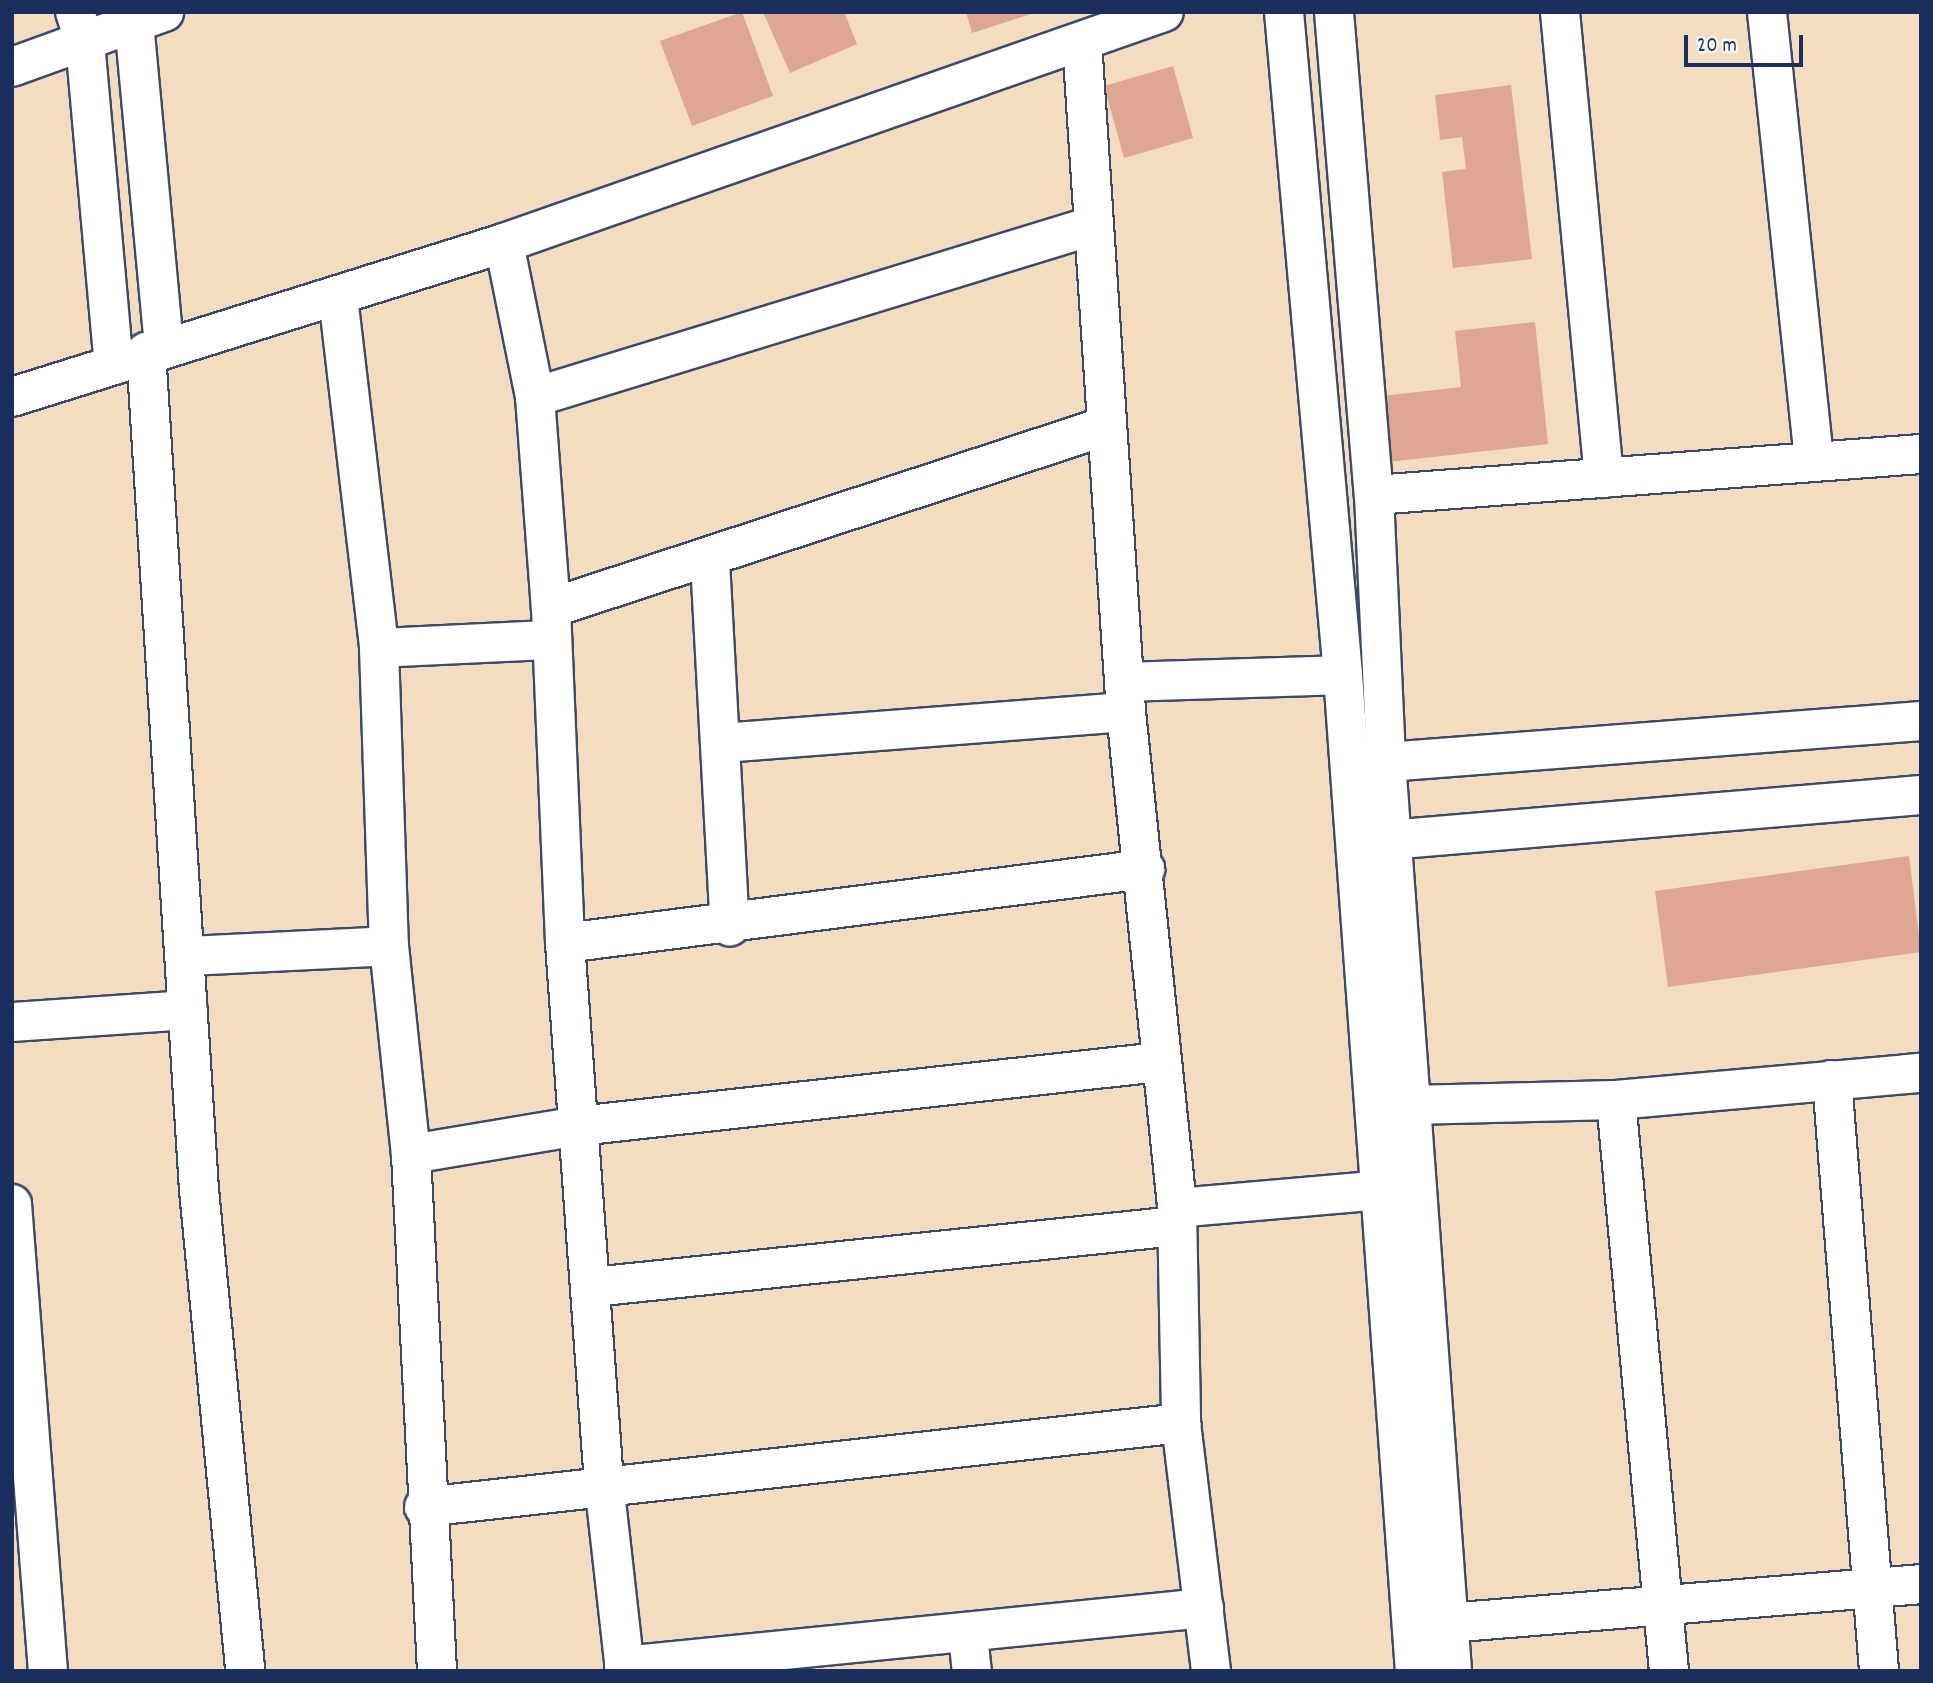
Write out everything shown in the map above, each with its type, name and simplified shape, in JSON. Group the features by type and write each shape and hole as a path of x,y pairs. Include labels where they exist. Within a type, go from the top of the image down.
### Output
{"street":[{"path":"12,397 142,354 338,297 504,243 1164,12"},
{"path":"1284,12 1343,676 1368,764"},
{"path":"1334,12 1374,495 1368,764 1373,841 1382,1189 1415,1671"},
{"path":"1560,12 1604,478"},
{"path":"1767,12 1814,462"},
{"path":"12,67 80,27 145,16 142,354 187,956 188,1010 245,1671"},
{"path":"80,27 142,354"},
{"path":"1082,42 1104,427 1126,697 1145,869 1160,1062 1176,1217 1181,1423 1211,1671"},
{"path":"535,397 1092,226"},
{"path":"504,243 535,397 551,624 565,943 593,1287 604,1483 624,1668 970,1653 1203,1608"},
{"path":"338,297 379,648 389,946 411,1154 424,1507 437,1671"},
{"path":"379,648 551,624 710,561 1104,427"},
{"path":"1374,495 1921,454"},
{"path":"710,561 730,926"},
{"path":"722,743 1126,697 1343,676"},
{"path":"1368,764 1921,721"},
{"path":"1373,841 1921,795"},
{"path":"1373,841 1410,1105 1452,1671"},
{"path":"565,943 730,926 1145,869"},
{"path":"187,956 389,946"},
{"path":"12,1022 188,1010"},
{"path":"411,1154 578,1126 1160,1062"},
{"path":"1410,1105 1616,1100 1921,1073"},
{"path":"1832,1080 1870,1587 1879,1671"},
{"path":"1616,1100 1669,1671"},
{"path":"593,1287 1176,1217 1382,1189"},
{"path":"12,1204 24,1527 48,1671"},
{"path":"424,1507 604,1483 1181,1423"},
{"path":"1448,1623 1661,1603 1921,1584"}],"building":[{"path":"742,12 773,96 692,126 660,41"},
{"path":"763,12 844,12 857,44 790,73"},
{"path":"966,12 1034,12 1034,13 972,33"},
{"path":"1173,66 1193,138 1124,158 1104,86"},
{"path":"1511,85 1532,259 1453,268 1442,172 1466,169 1462,137 1440,140 1435,95"},
{"path":"1535,322 1548,444 1388,462 1382,396 1461,387 1455,331"},
{"path":"1909,856 1921,952 1668,987 1655,891"}]}
